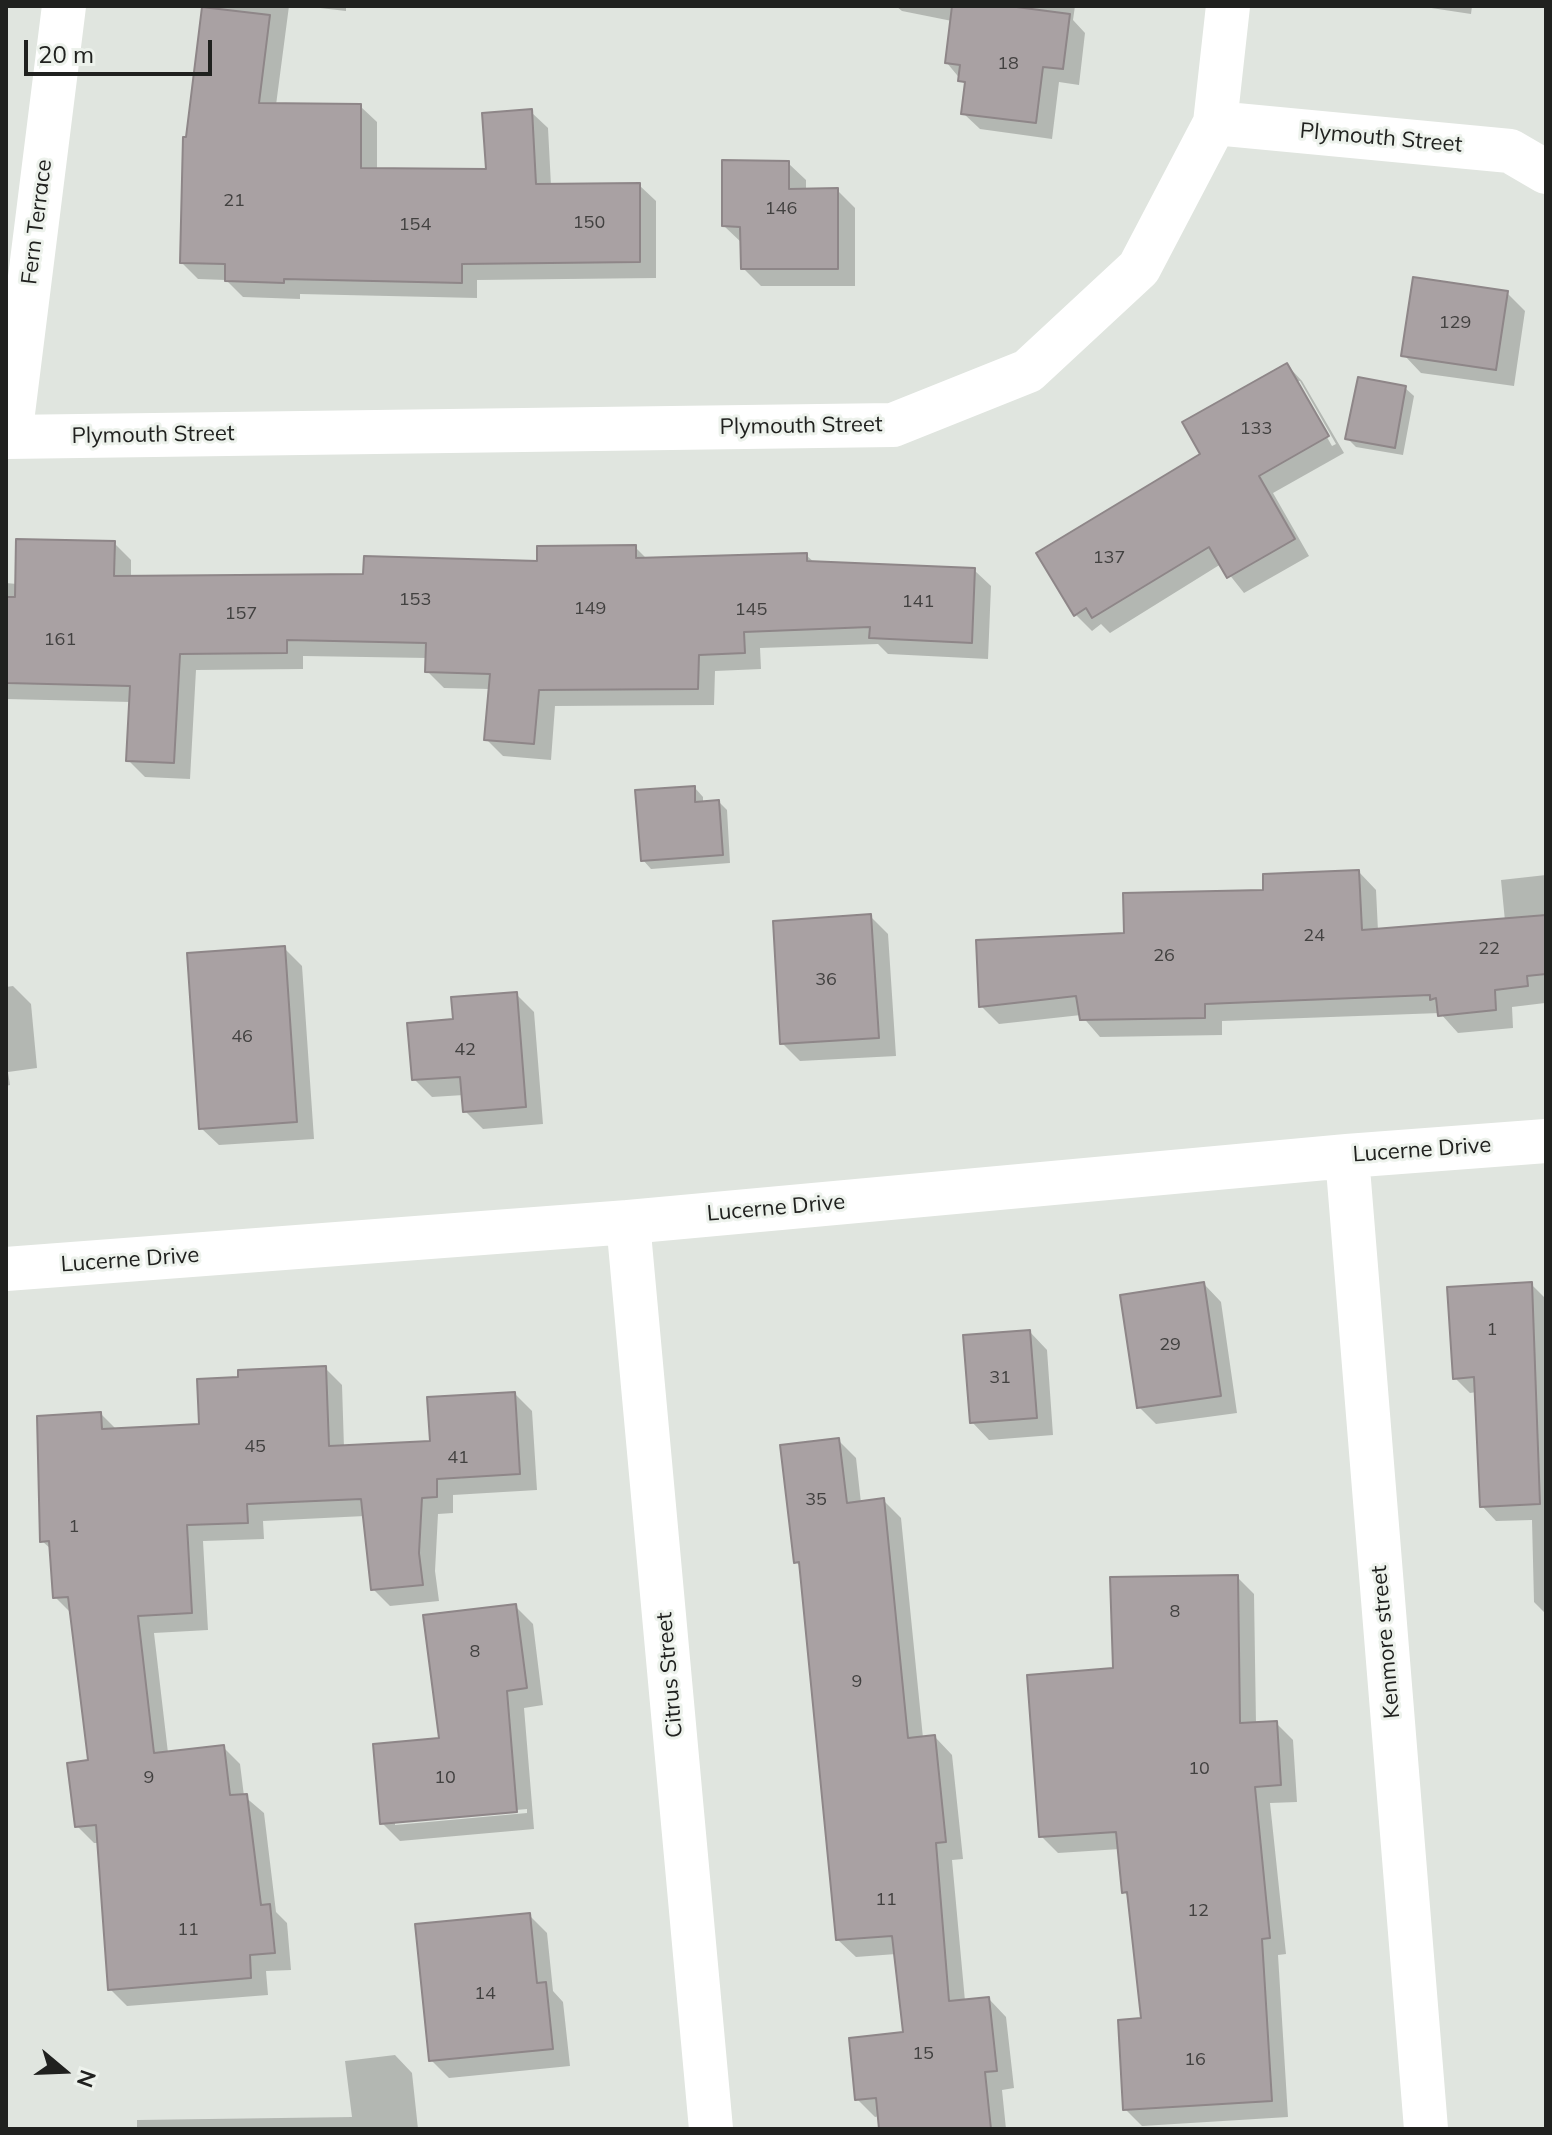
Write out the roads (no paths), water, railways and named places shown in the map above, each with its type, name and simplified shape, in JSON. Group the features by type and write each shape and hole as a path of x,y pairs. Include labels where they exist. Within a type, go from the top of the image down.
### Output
{"street":[{"name":"Fern Terrace","path":"8,437 64,6"},
{"path":"1215,123 1228,6"},
{"name":"Plymouth Street","path":"8,437 893,425 1028,371 1139,268 1215,123 1510,151 1546,172"},
{"name":"Lucerne Drive","path":"6,1269 628,1222 1347,1156 1546,1141"},
{"name":"Kenmore street","path":"1347,1156 1426,2129"},
{"name":"Citrus Street","path":"628,1222 711,2129"}]}
